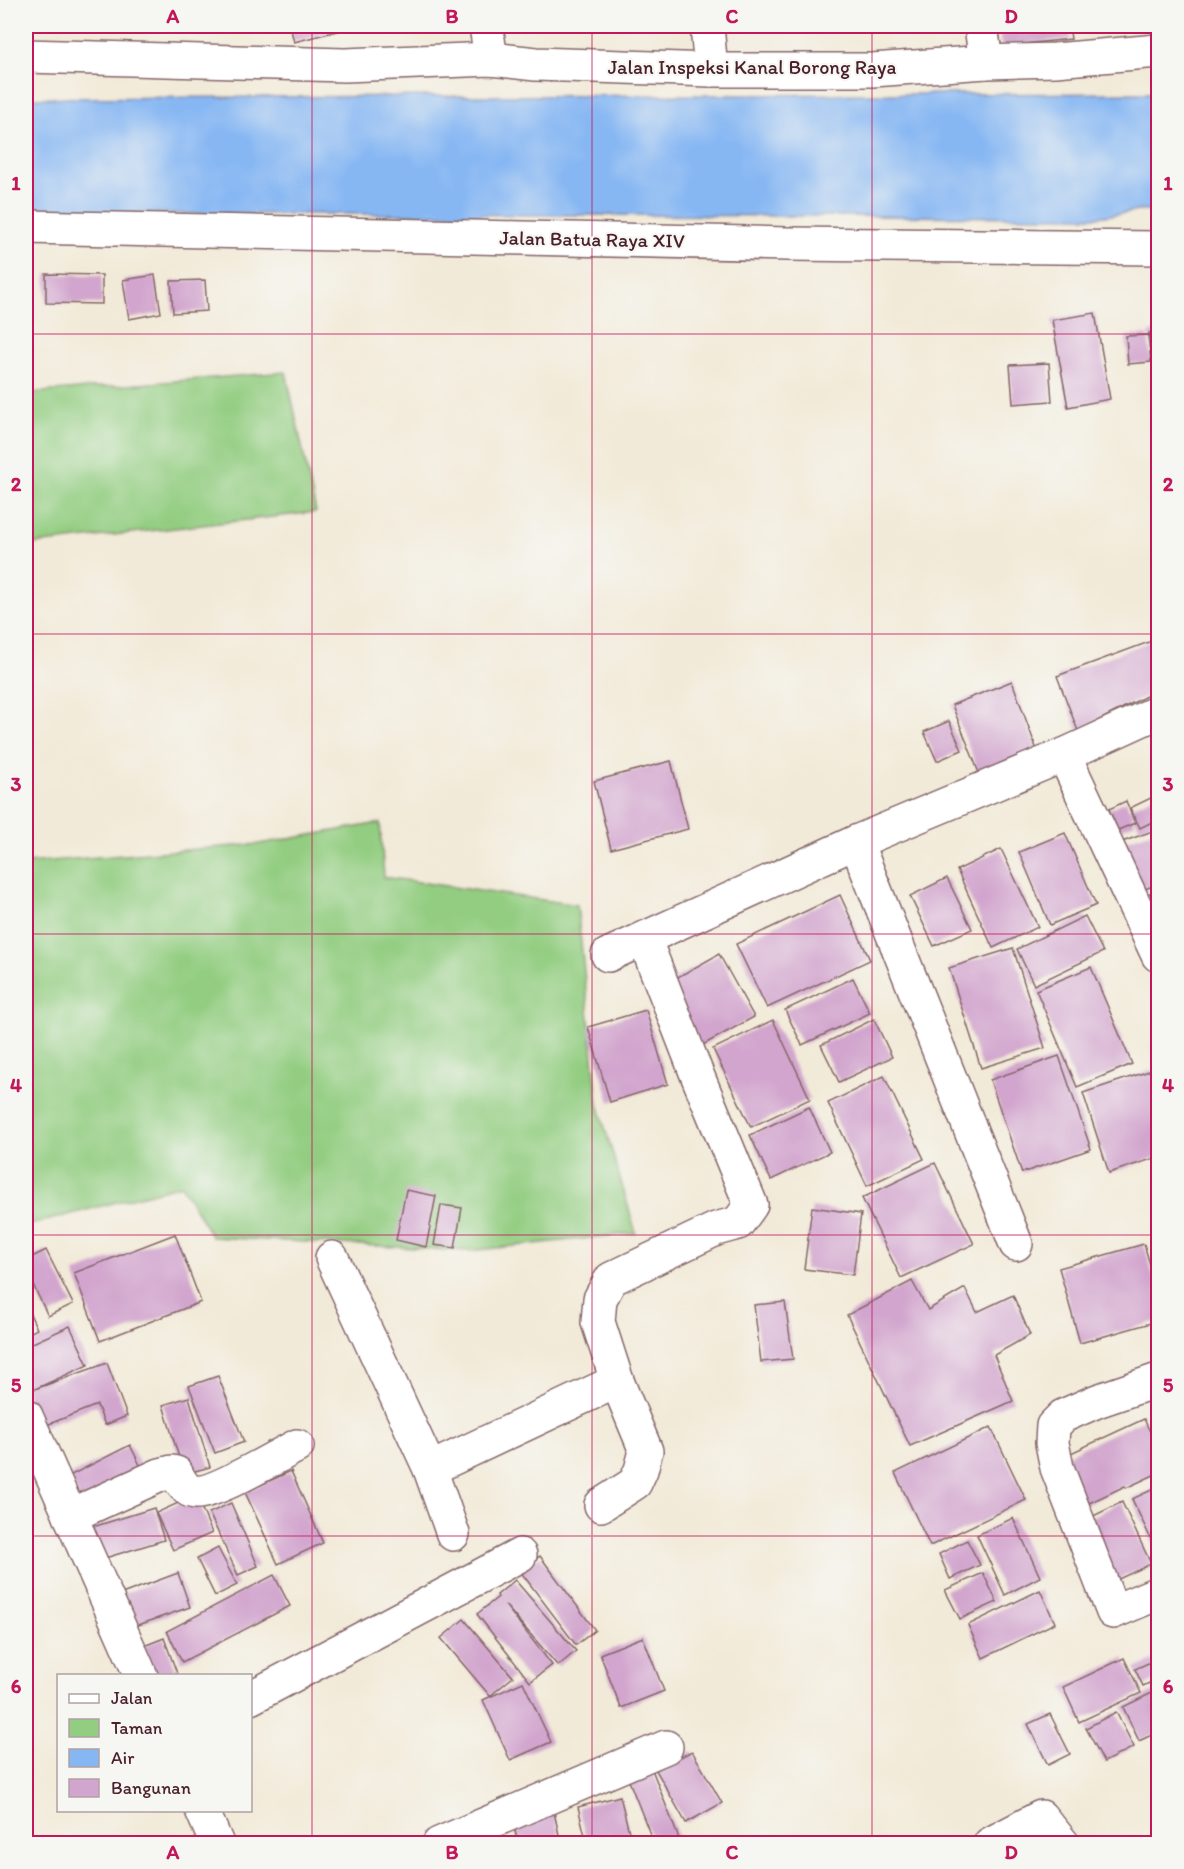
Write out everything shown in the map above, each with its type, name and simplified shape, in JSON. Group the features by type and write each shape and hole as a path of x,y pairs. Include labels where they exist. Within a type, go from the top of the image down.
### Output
{"street":[{"path":"486,26 491,59"},
{"path":"707,26 711,70"},
{"path":"981,26 986,62"},
{"name":"Jalan Inspeksi Kanal Borong Raya","path":"26,56 345,65 491,59 711,70 872,70 1055,60 1158,51"},
{"name":"Jalan Batua Raya XIV","path":"26,227 788,244 1158,248"},
{"path":"608,955 856,842 1064,755 1158,712"},
{"path":"1064,755 1158,955"},
{"path":"856,842 1016,1244"},
{"path":"601,1505 635,1483 642,1470 646,1451 617,1381 598,1322 600,1299 611,1279 716,1229 738,1223 751,1205 644,938"},
{"path":"332,1258 430,1470 453,1534"},
{"path":"1158,1380 1097,1401 1063,1416 1053,1426 1052,1443 1057,1468 1113,1612 1158,1593"},
{"path":"430,1470 617,1381"},
{"path":"26,1416 140,1674"},
{"path":"70,1516 160,1475 172,1472 176,1473 182,1483 196,1493 213,1489 297,1446"},
{"path":"252,1697 520,1555"},
{"path":"439,1844 666,1747"},
{"path":"203,1812 217,1844"},
{"path":"990,1844 1041,1818 1064,1844"}],"green space":[{"path":"286,372 316,512 26,545 26,378 30,393"},
{"path":"380,823 384,877 577,905 598,1104 636,1233 468,1251 212,1237 181,1185 26,1226 26,863 259,844"}],"water":[{"path":"1158,93 1158,208 1097,217 26,213 26,98"}],"building":[{"path":"290,26 357,26 294,42"},
{"path":"998,26 1069,26 1071,39 1001,46"},
{"path":"46,274 102,275 102,304 46,303"},
{"path":"155,275 161,313 129,319 123,280"},
{"path":"205,280 207,311 173,313 171,281"},
{"path":"1095,313 1110,399 1068,407 1052,320"},
{"path":"1158,330 1158,358 1156,359 1149,333"},
{"path":"1148,335 1151,362 1128,364 1126,336"},
{"path":"1049,363 1052,401 1013,404 1010,365"},
{"path":"1157,639 1158,690 1078,731 1057,676"},
{"path":"1012,681 1038,753 979,773 952,705"},
{"path":"949,721 962,750 937,761 924,732"},
{"path":"671,761 688,829 611,849 594,781"},
{"path":"1157,795 1158,819 1140,828 1130,808"},
{"path":"1126,801 1135,823 1118,830 1109,809"},
{"path":"1158,829 1158,884 1140,891 1122,842"},
{"path":"1065,833 1096,905 1050,925 1019,852"},
{"path":"1001,849 1038,927 993,948 957,870"},
{"path":"947,878 972,929 934,946 910,896"},
{"path":"1158,889 1158,931 1144,896"},
{"path":"840,895 870,960 767,1008 736,944"},
{"path":"1085,916 1103,952 1034,985 1017,949"},
{"path":"1013,948 1045,1048 981,1068 949,968"},
{"path":"719,954 754,1017 701,1046 667,983"},
{"path":"1091,967 1132,1064 1077,1087 1036,990"},
{"path":"853,978 870,1013 802,1045 785,1010"},
{"path":"646,1010 668,1084 610,1102 588,1027"},
{"path":"874,1019 892,1057 839,1082 821,1045"},
{"path":"773,1020 810,1099 751,1127 713,1049"},
{"path":"1059,1056 1091,1149 1022,1173 990,1080"},
{"path":"1152,1070 1158,1091 1158,1157 1109,1173 1083,1093"},
{"path":"884,1076 924,1159 867,1186 828,1103"},
{"path":"809,1107 830,1152 771,1180 750,1135"},
{"path":"935,1163 974,1244 901,1278 862,1198"},
{"path":"406,1190 436,1196 426,1247 396,1240"},
{"path":"441,1205 462,1208 455,1248 434,1245"},
{"path":"812,1207 861,1214 853,1275 804,1269"},
{"path":"175,1234 201,1302 100,1341 74,1273"},
{"path":"1144,1244 1158,1292 1158,1321 1080,1343 1059,1268"},
{"path":"46,1250 73,1304 48,1316 26,1270 26,1260"},
{"path":"912,1281 928,1310 965,1288 977,1312 1013,1295 1030,1335 994,1355 1013,1401 910,1446 847,1315"},
{"path":"785,1302 793,1359 761,1362 754,1305"},
{"path":"26,1305 37,1329 26,1335"},
{"path":"70,1326 88,1365 35,1389 107,1363 127,1416 105,1425 97,1405 39,1428 26,1393 26,1346"},
{"path":"218,1376 244,1442 215,1453 189,1386"},
{"path":"189,1397 210,1467 184,1474 163,1405"},
{"path":"1144,1419 1158,1449 1158,1473 1083,1506 1060,1458"},
{"path":"991,1427 1026,1500 930,1546 895,1473"},
{"path":"130,1445 144,1473 82,1504 69,1476"},
{"path":"291,1471 323,1543 278,1564 245,1492"},
{"path":"1158,1487 1158,1554 1132,1499"},
{"path":"196,1495 212,1533 173,1550 156,1513"},
{"path":"1122,1502 1151,1564 1110,1583 1081,1522"},
{"path":"231,1503 258,1566 238,1575 209,1513"},
{"path":"154,1508 164,1540 92,1562 83,1530"},
{"path":"1013,1518 1040,1577 1005,1595 977,1535"},
{"path":"967,1540 980,1565 950,1579 939,1554"},
{"path":"218,1548 237,1585 215,1596 197,1559"},
{"path":"540,1556 595,1630 576,1645 520,1571"},
{"path":"178,1573 190,1607 124,1630 111,1598"},
{"path":"983,1573 997,1602 960,1619 945,1590"},
{"path":"274,1575 290,1606 182,1662 167,1631"},
{"path":"515,1580 576,1651 558,1666 505,1605 552,1665 530,1682 477,1614"},
{"path":"1040,1590 1055,1623 983,1658 968,1625"},
{"path":"464,1619 513,1677 490,1696 441,1638"},
{"path":"643,1637 664,1691 621,1708 600,1654"},
{"path":"164,1638 177,1674 155,1674 144,1646"},
{"path":"1124,1658 1141,1693 1079,1722 1063,1687"},
{"path":"1157,1659 1158,1679 1143,1686 1135,1669"},
{"path":"523,1682 551,1742 510,1760 483,1700"},
{"path":"1158,1690 1158,1732 1139,1741 1123,1707"},
{"path":"1116,1712 1134,1747 1104,1762 1086,1728"},
{"path":"1050,1714 1070,1754 1048,1765 1028,1724"},
{"path":"692,1751 722,1803 686,1823 656,1770"},
{"path":"648,1759 681,1844 654,1844 624,1768"},
{"path":"620,1796 632,1844 587,1844 578,1807"},
{"path":"554,1812 561,1844 518,1844 513,1822"}]}
